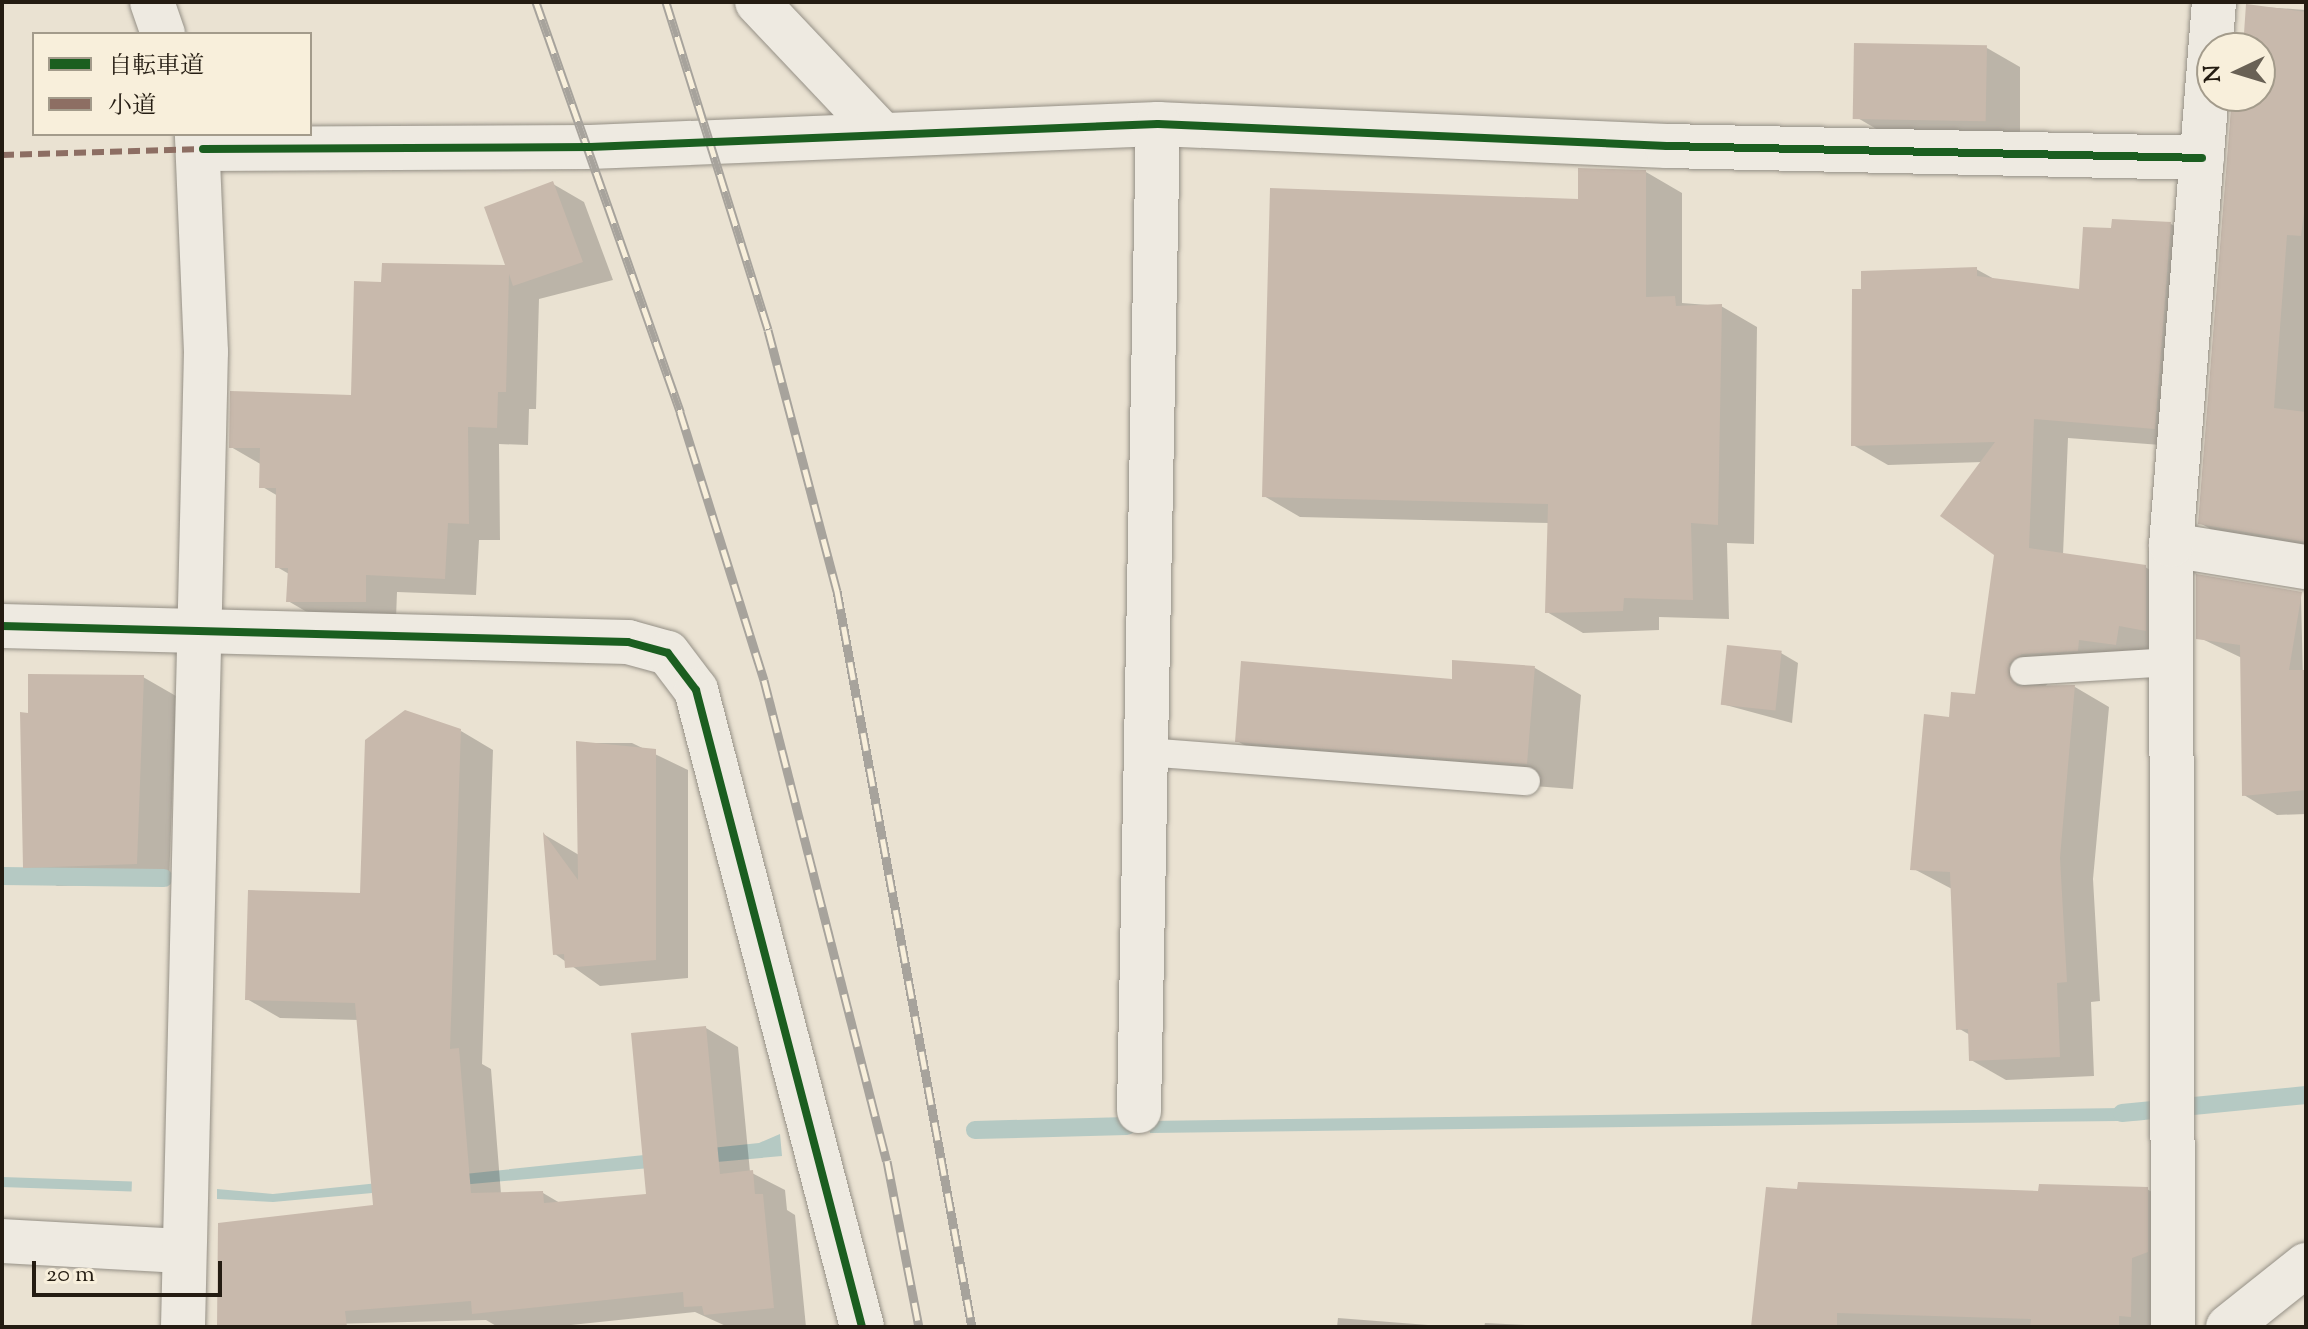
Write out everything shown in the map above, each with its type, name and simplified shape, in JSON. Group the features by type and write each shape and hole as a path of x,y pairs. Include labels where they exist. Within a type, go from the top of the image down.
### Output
{"street":[{"path":"152,2 162,32"},
{"path":"757,2 879,131"},
{"path":"2173,1327 2171,545 2214,2"},
{"path":"1139,1111 1158,124"},
{"path":"183,1327 182,1251 201,627 200,142 590,147 879,131 1158,124 1667,146 2202,158"},
{"path":"2171,545 2306,567"},
{"path":"2,626 201,627 628,642 656,646 681,667 696,690 862,1327 856,1327"},
{"path":"2,1241 182,1251"},
{"path":"2228,1327 2306,1265"}],"lane":[{"path":"2024,671 2170,662"},
{"path":"1147,752 1526,781"}],"shaded area":[{"path":"2144,1102 2145,1120 2118,1121 1150,1133 1148,1121 2123,1108"},
{"path":"780,1134 782,1156 273,1202 217,1199 217,1189 273,1194 759,1143"},
{"path":"2,1177 132,1182 132,1192 2,1187"}],"building":[{"path":"2246,4 2306,12 2306,198 2301,236 2287,235 2274,408 2306,412 2306,542 2198,524 2231,112 2276,112 2276,32 2244,32"},
{"path":"1854,43 1987,45 1986,121 1853,119"},
{"path":"1578,168 1646,170 1646,297 1675,296 1676,306 1722,304 1718,525 1691,523 1693,600 1624,598 1623,611 1545,613 1548,504 1262,497 1270,188 1578,199"},
{"path":"553,181 583,262 513,286 509,274 506,392 498,392 497,428 468,427 469,524 448,523 445,579 366,575 366,602 286,602 288,568 275,568 276,488 259,488 260,448 229,448 230,391 351,395 354,281 381,282 382,263 505,265 484,207"},
{"path":"2112,219 2171,222 2155,429 2034,419 2029,548 2146,565 2146,631 2119,626 2116,645 2079,640 2078,651 2022,654 2009,664 2017,686 2075,685 2060,858 2067,982 2057,983 2060,1057 1969,1061 1968,1029 1956,1030 1950,872 1910,870 1924,714 1949,717 1951,692 1975,694 1994,555 1940,516 1995,442 1851,446 1852,289 1861,289 1861,271 1977,267 1977,276 2079,289 2083,227 2111,228"},
{"path":"2196,574 2302,592 2289,670 2305,670 2306,790 2242,796 2240,645 2196,639"},
{"path":"1727,645 1782,651 1775,710 1721,705"},
{"path":"1452,660 1535,666 1527,764 1235,742 1241,661 1452,679"},
{"path":"28,674 144,675 137,864 23,868 20,712 28,713"},
{"path":"405,710 461,729 450,1049 459,1048 471,1193 543,1191 544,1203 646,1194 631,1033 706,1026 720,1174 753,1170 755,1194 763,1194 774,1308 704,1315 702,1306 684,1307 683,1292 472,1314 471,1301 345,1311 347,1327 217,1327 218,1223 373,1205 355,1003 245,1000 248,890 360,893 365,740"},
{"path":"576,741 656,749 656,960 565,968 564,954 553,955 543,832 578,880"},
{"path":"1798,1182 2038,1191 2039,1184 2148,1187 2148,1252 2132,1258 2131,1317 2119,1316 2119,1327 2030,1327 2031,1319 1837,1313 1837,1327 1751,1327 1766,1187 1797,1189"}],"waterway":[{"path":"2,876 164,878"},
{"path":"2122,1113 2306,1095"},
{"path":"975,1130 1127,1126"}],"railway":[{"path":"536,2 680,412 764,680 887,1161 919,1327"},
{"path":"666,2 768,330 837,591 972,1327"}],"marked path":[{"path":"2,155 203,149"}],"cycle path":[{"path":"203,149 590,147 1158,124 1667,146 2202,158"},
{"path":"2,626 628,642 668,653 696,690 862,1327"}]}
